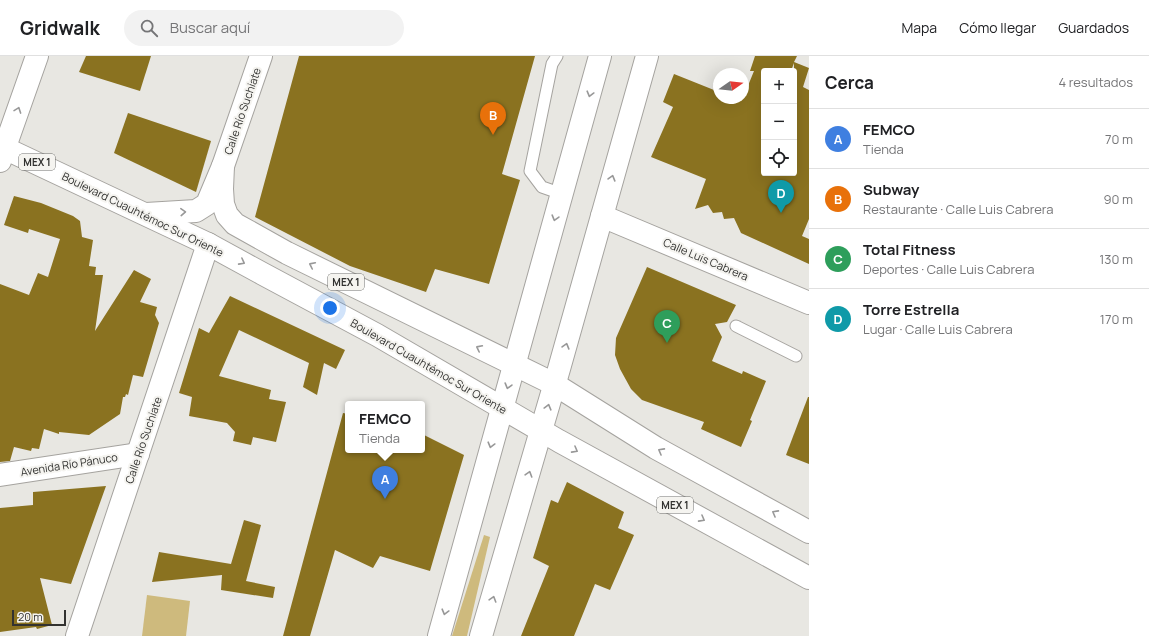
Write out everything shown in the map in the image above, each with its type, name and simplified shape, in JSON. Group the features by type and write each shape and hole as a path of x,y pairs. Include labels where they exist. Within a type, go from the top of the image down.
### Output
{"main road":[{"path":"2,151 37,56"},
{"name":"Calle Río Suchiate","path":"223,166 261,56"},
{"path":"439,636 600,56"},
{"path":"482,636 647,56"},
{"name":"Boulevard Cuauhtémoc Sur Oriente","path":"2,151 208,244 377,335 541,430 809,578"},
{"path":"144,214 189,212 202,208 211,197 223,166"},
{"name":"MEX 1","path":"223,166 223,204 227,216 235,224 287,253 554,384 656,448 809,532"},
{"name":"Calle Luis Cabrera","path":"602,216 809,303"},
{"name":"Calle Río Suchiate","path":"77,636 208,244"},
{"name":"Avenida Río Pánuco","path":"0,475 138,454"}],"lane":[{"path":"557,56 552,64 530,171 542,187 562,194"},
{"path":"736,326 796,356"}],"shaded area":[{"path":"484,535 490,537 467,636 452,636"},
{"path":"147,595 190,601 186,636 142,636"}],"building":[{"path":"86,56 151,56 140,91 79,72"},
{"path":"299,56 535,56 502,174 520,180 489,284 435,269 426,292 350,266 255,217"},
{"path":"755,56 797,56 794,62 809,68 803,87 809,90 809,219 802,236 809,239 809,264 741,233 734,218 724,219 722,212 713,213 708,205 695,209 706,179 651,157 673,107 663,102 674,74 713,90 713,104 749,104 749,83 754,71 750,71"},
{"path":"128,113 211,141 196,192 114,153"},
{"path":"14,196 41,203 73,216 80,221 82,237 93,240 89,266 96,267 95,275 103,275 95,331 134,270 151,279 140,302 157,307 155,315 159,323 143,377 133,375 128,395 126,394 125,397 123,397 120,414 89,435 59,432 59,434 44,429 39,449 32,448 31,451 14,447 10,461 0,462 0,284 29,295 38,273 48,277 60,239 29,229 28,233 4,225"},
{"path":"647,267 736,305 727,322 715,324 722,337 712,361 742,374 743,371 766,381 741,447 701,429 704,422 642,400 631,389 620,369 615,355 616,338"},
{"path":"230,296 345,350 336,369 324,363 317,395 303,387 309,363 239,330 219,376 271,390 269,399 286,402 276,442 253,437 251,445 233,441 235,432 227,423 189,416 192,397 179,393 199,328 209,333"},
{"path":"809,397 809,464 786,455"},
{"path":"343,413 345,413 345,453 425,453 425,436 464,455 430,571 380,556 373,568 335,550 310,636 283,636"},
{"path":"567,482 624,512 618,528 634,535 610,590 595,584 574,636 521,636 549,566 533,558 551,500 558,503"},
{"path":"106,486 71,584 40,578 52,625 37,629 36,627 0,632 0,508 33,505 33,492"},
{"path":"244,520 261,525 246,581 275,587 273,598 221,590 222,575 152,582 159,552 231,564"}],"place":[{"name":"Subway","path":"493,135"},
{"name":"Torre Estrella","path":"781,213"},
{"name":"Total Fitness","path":"667,343"},
{"name":"FEMCO","path":"385,499"}]}
